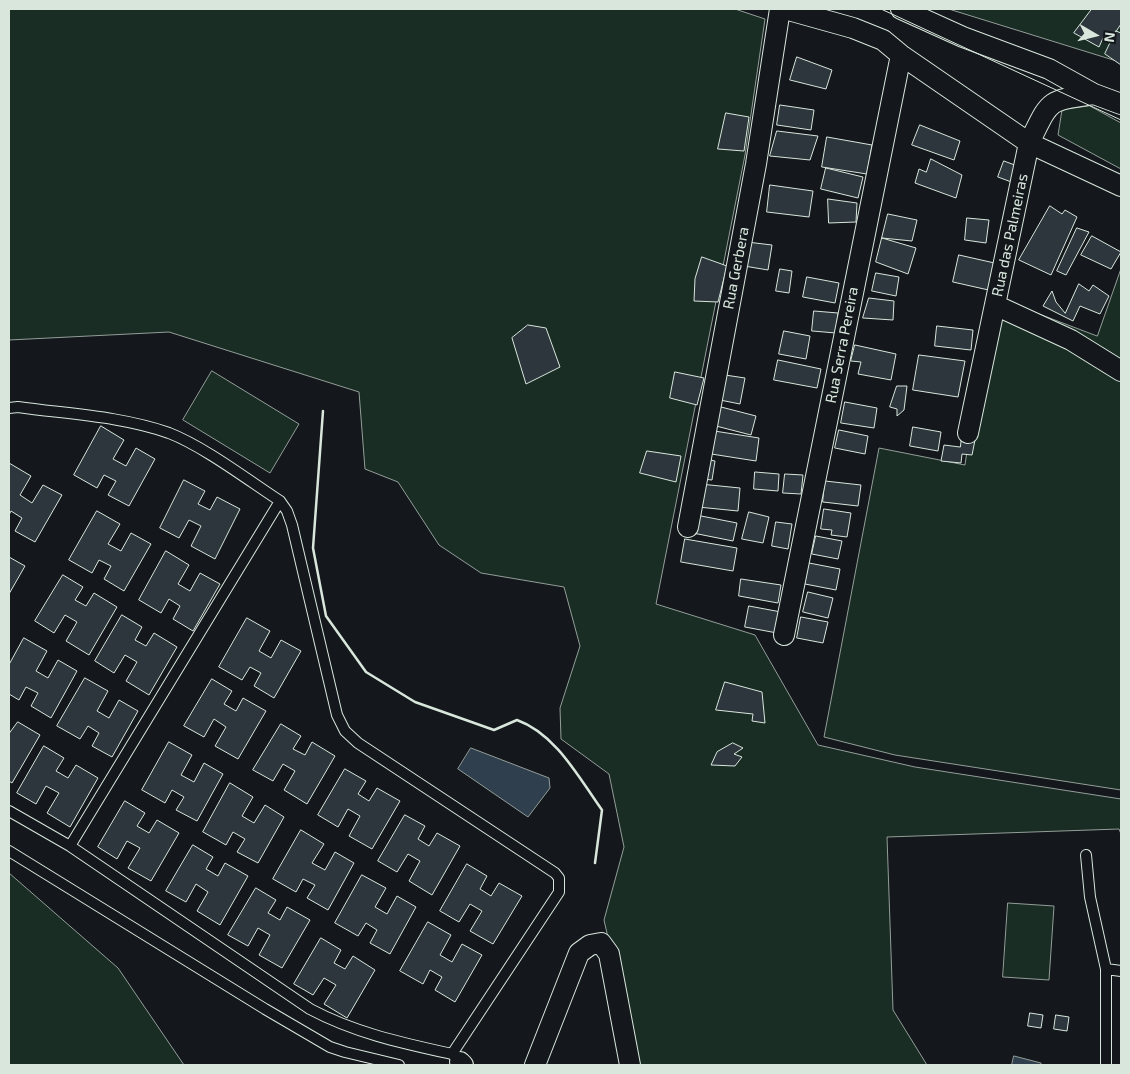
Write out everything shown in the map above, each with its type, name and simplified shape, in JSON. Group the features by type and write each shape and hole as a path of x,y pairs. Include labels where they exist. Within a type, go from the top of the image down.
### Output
{"street":[{"name":"Rua Gerbera","path":"688,527 756,164 780,9"},
{"path":"784,9 853,28 883,40 901,55 1029,143 1121,186"},
{"path":"901,9 963,37 1049,69 1094,94 1121,104"},
{"name":"Rua Serra Pereira","path":"784,635 901,55"},
{"name":"Rua das Palmeiras","path":"1094,94 1063,98 1052,102 1029,143 995,305 1071,340 1121,371"},
{"path":"968,433 995,305"},
{"path":"535,1065 579,953 590,945 601,943 610,954 630,1065"}],"lane":[{"path":"9,408 18,407 140,424 170,433 194,446 280,501 287,511 292,525 337,715 345,731 358,743 555,873 559,878 559,892 458,1060 372,1036 337,1023 310,1008 70,846 9,811"},
{"path":"70,846 280,501"},
{"path":"9,851 265,1010 330,1046 345,1052 399,1065"},
{"path":"1086,855 1090,898 1106,969 1106,1065"},
{"path":"1106,969 1121,971"}],"green space":[{"path":"9,9 735,9 765,19 745,155 656,604 755,635 818,745 915,767 1121,799 1121,834 1119,829 887,837 893,1010 927,1065 637,1065 604,920 624,847 609,774 561,739 560,708 580,646 564,587 481,573 439,545 398,482 365,469 359,392 169,332 9,340"},
{"path":"949,9 1121,9 1121,62"},
{"path":"1090,106 1121,123 1121,169 1058,135 1062,110"},
{"path":"1121,269 1121,790 895,755 824,737 879,448 965,465 989,295 1097,336"},
{"path":"212,371 299,424 270,473 183,420"},
{"path":"9,873 118,968 184,1065 9,1065"},
{"path":"1008,903 1054,906 1049,980 1003,977"}],"water":[{"path":"471,748 549,778 550,788 528,817 458,769"},
{"path":"1014,1056 1041,1063 1041,1065 1012,1065"}],"building":[{"path":"1092,9 1121,9 1121,24 1109,42 1103,38 1099,47 1074,33"},
{"path":"1116,31 1121,33 1121,65 1105,54"},
{"path":"797,57 832,70 826,89 790,80"},
{"path":"780,105 814,110 811,130 777,125"},
{"path":"726,113 749,117 744,151 718,149"},
{"path":"920,125 960,141 954,160 912,145"},
{"path":"777,131 818,136 810,160 770,156"},
{"path":"827,137 872,145 867,174 822,167"},
{"path":"931,159 962,175 956,198 915,183 919,169 926,172"},
{"path":"1004,161 1020,167 1014,183 998,177"},
{"path":"826,168 863,177 858,198 821,189"},
{"path":"770,185 813,191 809,217 767,212"},
{"path":"828,199 857,203 856,222 829,223"},
{"path":"1050,206 1062,214 1065,210 1077,217 1051,275 1019,260"},
{"path":"888,214 917,220 912,241 882,238"},
{"path":"967,218 989,220 986,243 965,240"},
{"path":"1077,228 1089,232 1066,275 1057,271"},
{"path":"1092,236 1121,252 1111,269 1081,255"},
{"path":"882,238 916,248 908,274 876,262"},
{"path":"747,242 772,245 768,270 744,266"},
{"path":"959,255 999,264 993,291 953,282"},
{"path":"702,257 727,266 718,302 694,301 695,279"},
{"path":"780,269 792,271 789,293 776,291"},
{"path":"876,273 899,277 896,296 872,291"},
{"path":"807,277 839,283 835,303 803,297"},
{"path":"1079,284 1089,291 1093,285 1109,296 1100,314 1080,306 1073,321 1043,306 1052,291 1056,302 1065,313"},
{"path":"869,298 894,301 893,320 863,318"},
{"path":"814,311 838,313 836,333 812,331"},
{"path":"528,325 546,328 560,367 526,384 512,338"},
{"path":"937,326 973,330 971,350 935,346"},
{"path":"784,331 810,336 806,359 779,354"},
{"path":"855,345 896,354 891,380 858,374 861,362 851,361"},
{"path":"919,355 965,361 958,397 913,390"},
{"path":"778,360 821,369 817,388 774,380"},
{"path":"675,372 704,378 697,405 670,398"},
{"path":"725,375 745,378 740,404 720,400"},
{"path":"897,386 907,386 904,410 897,416 897,409 890,407"},
{"path":"845,402 877,408 874,428 841,423"},
{"path":"721,407 756,416 751,435 716,426"},
{"path":"101,426 124,440 113,459 126,466 136,448 155,459 129,506 108,495 116,481 104,475 97,488 74,475"},
{"path":"913,427 941,432 938,451 910,446"},
{"path":"708,430 759,438 756,461 705,453"},
{"path":"839,430 868,436 865,454 835,448"},
{"path":"962,436 975,440 972,455 962,454 961,463 941,461 944,445 960,447"},
{"path":"647,451 681,456 676,482 640,473"},
{"path":"705,459 715,461 712,480 703,479"},
{"path":"9,463 31,476 20,495 32,503 43,485 62,495 35,542 15,531 22,518 11,511 9,515"},
{"path":"755,472 779,474 778,491 754,489"},
{"path":"785,474 803,475 801,494 783,493"},
{"path":"184,480 205,491 198,504 210,510 217,497 240,509 215,559 191,546 201,526 189,520 179,538 160,528"},
{"path":"825,481 861,485 858,506 823,502"},
{"path":"700,484 740,488 738,511 698,507"},
{"path":"824,509 851,513 847,537 831,535 832,530 821,529"},
{"path":"97,511 120,524 108,544 121,551 131,533 151,544 124,591 104,579 111,566 99,560 92,573 69,560"},
{"path":"749,512 769,517 763,543 742,539"},
{"path":"696,515 737,523 733,541 693,533"},
{"path":"776,522 792,524 788,549 772,546"},
{"path":"816,536 842,541 838,559 812,554"},
{"path":"685,539 737,548 733,571 681,562"},
{"path":"166,551 189,565 178,584 190,591 200,573 220,584 193,631 173,619 180,606 169,599 161,613 139,600"},
{"path":"9,557 25,566 9,594"},
{"path":"809,563 840,569 836,590 805,584"},
{"path":"63,575 83,587 75,600 86,606 94,593 117,607 89,655 66,641 77,622 65,615 54,633 35,621"},
{"path":"741,579 781,585 778,603 739,596"},
{"path":"808,592 833,598 828,618 803,612"},
{"path":"749,606 781,612 777,633 745,627"},
{"path":"122,615 142,627 135,640 146,646 154,633 177,647 149,695 126,681 137,662 125,655 114,673 95,661"},
{"path":"801,617 828,622 823,643 797,638"},
{"path":"247,618 270,631 259,651 271,658 281,640 301,651 274,698 254,686 261,673 250,667 242,680 219,667"},
{"path":"24,638 47,651 36,671 48,678 58,660 77,671 51,718 31,706 38,693 26,687 19,700 9,694 9,665"},
{"path":"85,678 108,691 97,711 109,718 119,700 138,711 112,757 92,746 99,733 88,726 80,739 57,726"},
{"path":"212,679 232,691 224,704 236,711 243,698 266,711 238,759 215,746 226,727 214,719 204,737 184,726"},
{"path":"725,682 762,692 765,723 752,721 753,714 716,710"},
{"path":"18,722 40,735 12,783 9,781 9,734"},
{"path":"281,724 301,736 293,749 305,755 312,742 335,756 307,804 284,790 295,771 283,764 273,781 253,770"},
{"path":"169,742 192,755 181,775 194,782 204,763 223,774 197,821 176,810 184,797 172,790 165,803 142,790"},
{"path":"733,743 743,748 734,754 742,757 735,766 711,765 717,752"},
{"path":"44,746 64,758 56,771 68,778 76,765 98,778 70,827 47,813 59,793 46,786 36,804 17,793"},
{"path":"345,769 366,781 358,794 369,801 377,788 400,801 372,849 349,836 360,816 348,809 338,827 318,815"},
{"path":"230,783 253,797 242,816 254,823 265,805 284,817 258,863 237,852 245,839 233,832 226,845 203,832"},
{"path":"125,801 145,813 137,826 149,833 157,820 179,833 151,881 128,868 140,848 127,841 117,859 98,847"},
{"path":"405,815 425,826 418,839 429,846 437,833 460,846 432,895 409,881 420,861 408,854 397,872 378,861"},
{"path":"301,830 324,844 312,863 325,870 335,852 354,863 328,910 307,898 315,885 303,879 296,892 273,879"},
{"path":"193,845 213,857 206,869 218,876 225,863 248,876 220,925 197,911 208,892 196,884 186,902 166,891"},
{"path":"467,864 487,876 480,889 491,896 499,883 522,896 493,944 470,931 482,911 470,904 459,922 440,911"},
{"path":"362,875 386,888 375,907 387,914 397,896 416,907 390,954 370,943 377,930 366,923 358,936 335,923"},
{"path":"256,888 276,900 268,913 280,920 287,907 310,920 282,968 259,955 270,935 258,928 248,946 228,935"},
{"path":"428,922 451,935 440,955 452,962 462,944 482,955 455,1002 435,990 442,977 430,970 423,984 400,971"},
{"path":"321,938 341,950 334,963 345,969 353,956 375,970 347,1018 324,1004 336,985 324,978 313,995 294,984"},
{"path":"1030,1013 1043,1015 1041,1028 1028,1026"},
{"path":"1056,1015 1069,1017 1067,1031 1054,1029"}],"tram line":[{"path":"881,9 1121,120"}],"wall":[{"path":"323,411 313,548 326,616 366,672 415,702 494,730 517,720 544,735 566,758 602,810 595,863"}]}
